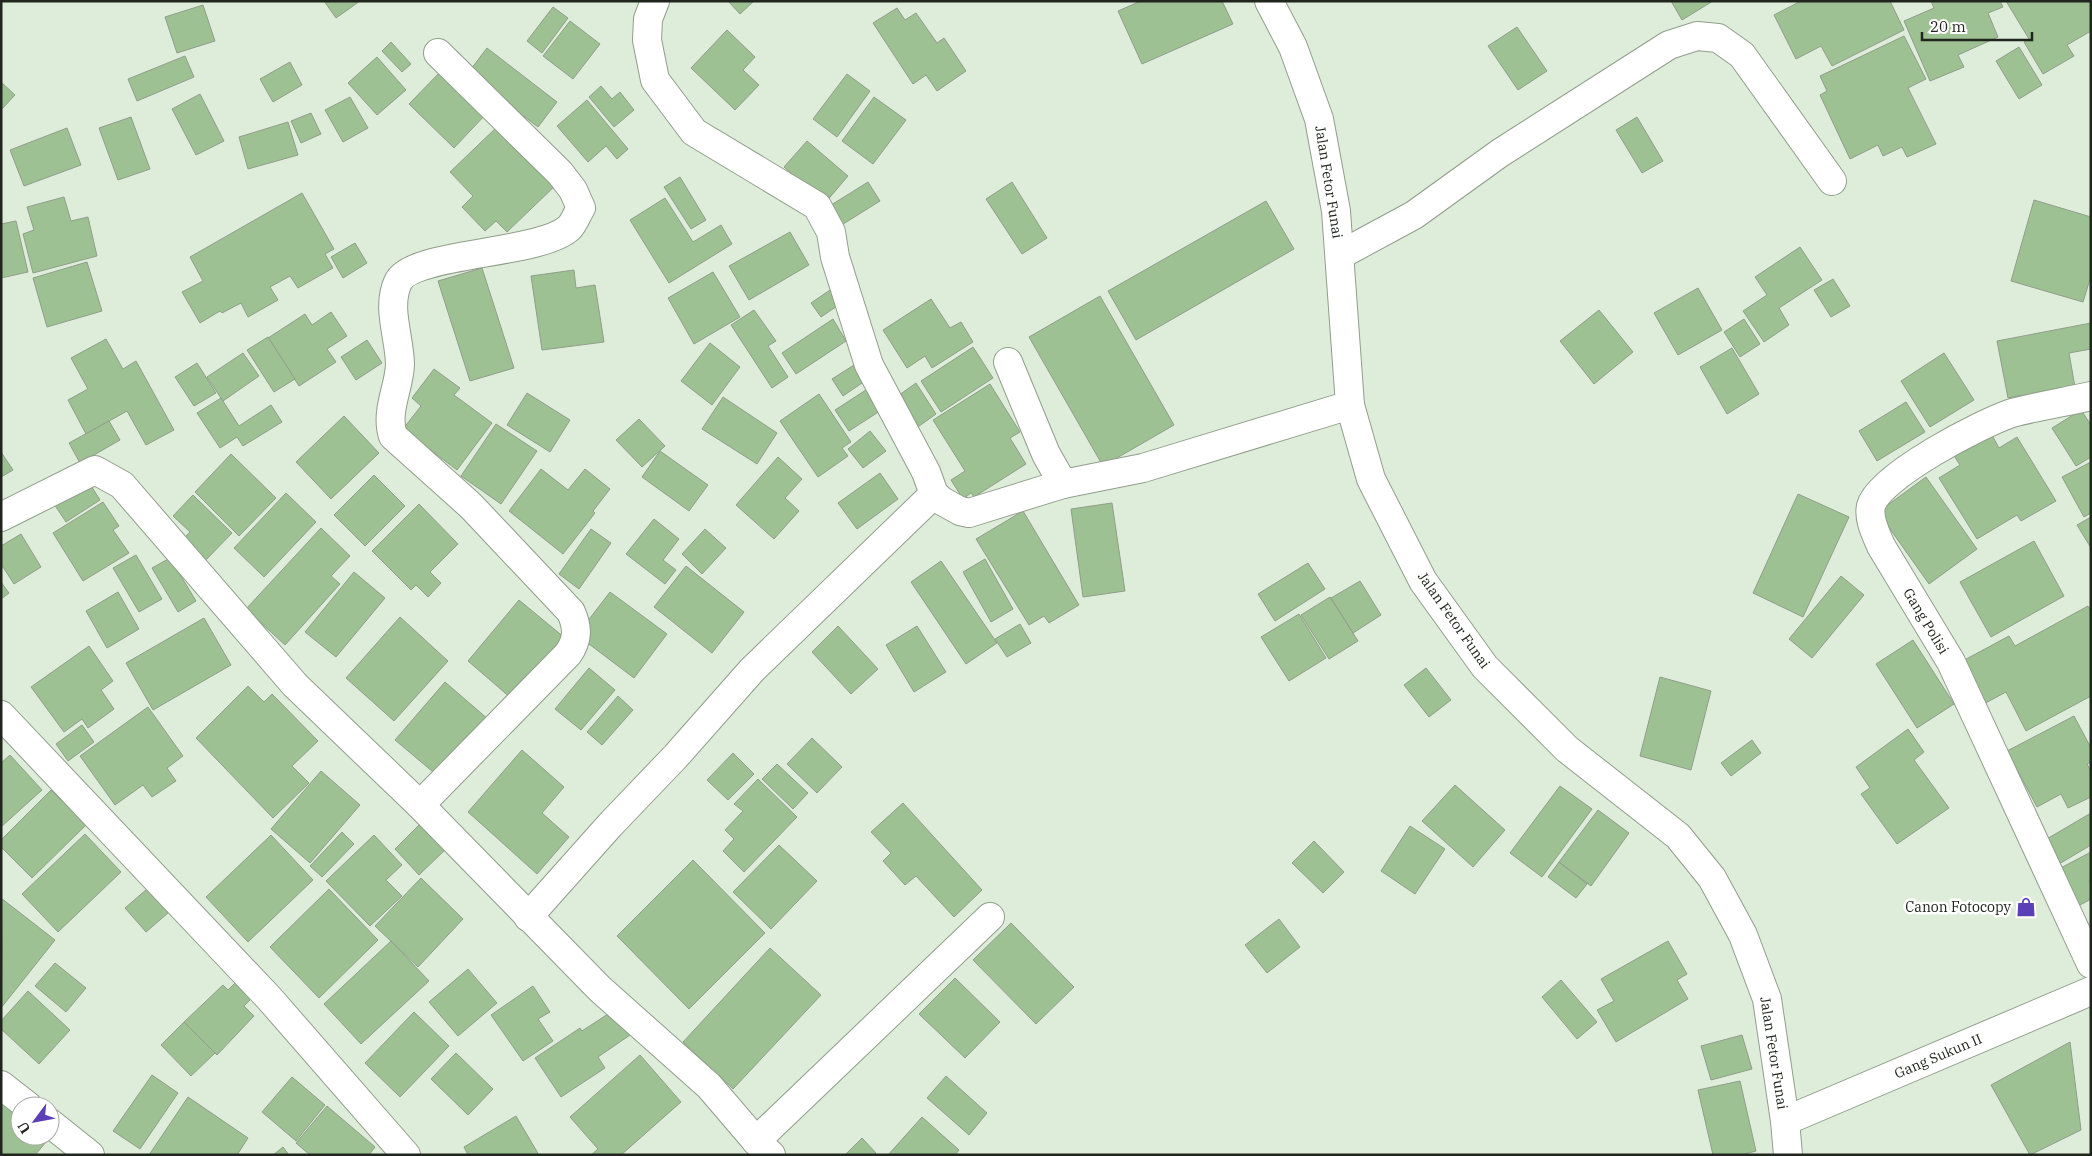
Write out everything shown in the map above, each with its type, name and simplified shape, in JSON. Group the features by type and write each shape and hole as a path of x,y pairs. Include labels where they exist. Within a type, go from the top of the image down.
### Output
{"street":[{"path":"655,1 648,19 648,40 655,80 694,132 817,206 831,232 835,257 869,365 926,472 934,494 942,501 969,513 1063,484 1143,468 1350,405"},
{"name":"Jalan Fetor Funai","path":"1269,1 1293,47 1319,120 1336,211 1350,405 1371,479 1423,581 1485,667 1567,749 1678,836 1712,878 1744,935 1767,999 1785,1121 1788,1155"},
{"path":"1340,255 1414,215 1500,153 1669,45 1697,36 1718,38 1742,55 1832,181"},
{"path":"420,805 568,654 574,646 577,634 571,612 471,506 393,436 390,429 392,405 400,365 395,334 394,298 399,281 412,269 490,250 541,243 569,228 581,208 573,190 560,173 438,54"},
{"path":"1008,362 1046,454 1063,484"},
{"name":"Gang Polisi","path":"2091,396 2012,414 1972,431 1892,478 1878,491 1871,506 1873,527 1881,546 1951,662 2091,964"},
{"path":"1,517 95,470 122,485 295,685 420,805 600,989 709,1086 764,1148 990,917"},
{"path":"528,917 610,824 676,756 752,670 934,494"},
{"path":"1,714 269,998 406,1155"},
{"name":"Gang Sukun II","path":"1785,1121 2091,991"},
{"path":"1,1085 15,1096"},
{"path":"60,1131 90,1155"}],"building":[{"path":"324,1 360,1 336,18"},
{"path":"728,1 754,1 740,14"},
{"path":"1141,1 1222,1 1233,24 1142,64 1118,11"},
{"path":"1671,1 1713,1 1682,20"},
{"path":"1801,1 1890,1 1904,30 1832,66 1821,46 1796,59 1774,15"},
{"path":"1931,1 2000,1 2003,7 1988,13 1998,37 1958,55 1964,67 1930,81 1904,21 1934,8"},
{"path":"2006,1 2091,1 2091,31 2067,45 2074,56 2043,74 2024,42 2029,39"},
{"path":"203,5 215,41 177,53 165,17"},
{"path":"553,7 568,18 542,53 527,41"},
{"path":"897,8 905,20 916,13 937,43 944,38 966,71 937,91 926,75 913,84 873,23"},
{"path":"570,21 600,44 573,79 543,56"},
{"path":"1517,27 1547,71 1518,90 1488,46"},
{"path":"727,30 755,57 743,70 759,85 735,110 691,68"},
{"path":"1904,36 1926,79 1908,88 1936,144 1907,157 1902,147 1883,156 1878,145 1850,159 1820,95 1827,91 1820,76"},
{"path":"391,42 411,64 402,72 382,51"},
{"path":"2019,47 2042,85 2019,99 1996,61"},
{"path":"487,48 557,102 538,127 468,73"},
{"path":"185,56 194,77 137,101 128,79"},
{"path":"377,57 406,90 377,115 348,83"},
{"path":"290,62 302,85 273,102 260,79"},
{"path":"443,69 487,113 454,148 409,104"},
{"path":"847,74 870,91 837,137 813,119"},
{"path":"1,82 15,95 1,110"},
{"path":"601,86 612,99 620,92 634,110 614,127 589,97"},
{"path":"200,94 224,141 196,155 172,109"},
{"path":"350,97 368,128 343,142 325,110"},
{"path":"874,97 906,120 873,164 842,141"},
{"path":"587,100 628,149 617,159 606,146 588,162 557,126"},
{"path":"311,113 321,134 301,143 291,121"},
{"path":"131,117 150,169 118,180 99,128"},
{"path":"1637,117 1663,161 1642,173 1616,130"},
{"path":"288,122 298,155 248,169 239,137"},
{"path":"500,124 557,184 507,232 496,221 485,231 462,207 473,196 450,172"},
{"path":"67,128 81,165 24,186 10,150"},
{"path":"807,141 848,176 825,203 784,167"},
{"path":"680,177 706,220 691,229 664,187"},
{"path":"868,182 880,201 840,226 828,207"},
{"path":"1012,182 1047,238 1022,254 986,199"},
{"path":"302,193 334,249 325,254 333,268 298,288 290,276 270,287 278,300 248,317 241,303 222,313 220,311 200,323 182,292 203,281 190,257"},
{"path":"64,197 71,221 88,217 97,256 33,273 23,234 34,230 27,207"},
{"path":"665,198 693,242 721,225 732,244 669,283 630,220"},
{"path":"2034,200 2091,217 2091,276 2083,302 2011,281"},
{"path":"1266,201 1294,249 1136,340 1108,291"},
{"path":"16,221 28,272 1,278 1,224"},
{"path":"790,232 809,265 749,300 729,266"},
{"path":"355,243 367,263 343,278 331,257"},
{"path":"1800,247 1822,280 1779,308 1789,325 1764,342 1743,311 1767,295 1755,277"},
{"path":"87,262 102,311 47,327 33,278"},
{"path":"482,268 514,368 470,381 438,281"},
{"path":"574,270 576,288 595,285 604,342 542,350 531,276"},
{"path":"713,272 740,317 694,344 668,298"},
{"path":"1833,279 1850,306 1831,317 1814,290"},
{"path":"833,288 843,302 821,317 811,303"},
{"path":"1698,288 1722,330 1678,355 1654,313"},
{"path":"1100,296 1174,425 1103,466 1029,337"},
{"path":"931,299 950,328 961,322 973,342 932,368 925,356 907,368 883,330"},
{"path":"754,310 776,341 768,346 788,377 772,388 731,325"},
{"path":"1599,310 1633,352 1594,384 1560,341"},
{"path":"331,312 347,336 327,349 336,362 299,386 268,338 305,314 312,325"},
{"path":"833,319 846,341 796,374 782,353"},
{"path":"1744,319 1760,344 1740,357 1724,332"},
{"path":"2091,323 2091,349 2069,353 2075,387 2026,406 2023,395 2008,398 1997,341"},
{"path":"268,337 295,379 274,392 247,350"},
{"path":"106,339 123,369 136,361 174,430 146,445 127,411 86,434 68,400 88,389 71,358"},
{"path":"367,340 382,363 356,380 341,357"},
{"path":"710,343 740,367 712,405 681,381"},
{"path":"973,347 993,378 941,412 921,381"},
{"path":"1732,348 1759,394 1727,414 1700,367"},
{"path":"243,353 259,376 223,401 207,377"},
{"path":"1944,353 1974,400 1930,427 1901,381"},
{"path":"197,363 216,393 194,406 175,377"},
{"path":"854,365 865,381 843,396 832,379"},
{"path":"434,369 460,388 454,395 492,423 457,470 403,429 421,406 412,398"},
{"path":"916,383 936,414 915,429 895,398"},
{"path":"990,384 1020,432 1010,438 1026,464 974,497 971,493 963,499 951,480 965,471 933,420"},
{"path":"869,388 883,409 849,431 835,410"},
{"path":"527,393 570,420 550,452 507,425"},
{"path":"819,394 851,442 842,448 848,456 818,477 780,421"},
{"path":"723,397 777,433 757,464 702,429"},
{"path":"221,398 239,426 271,405 282,422 243,446 237,437 220,448 197,413"},
{"path":"1906,402 1925,432 1877,461 1859,431"},
{"path":"2081,410 2091,425 2091,457 2076,466 2052,428"},
{"path":"344,416 379,453 331,499 296,462"},
{"path":"639,419 665,446 642,467 616,440"},
{"path":"109,421 120,440 80,463 69,443"},
{"path":"496,424 537,451 501,504 461,476"},
{"path":"1988,428 1999,448 2017,437 2056,501 2021,521 2017,515 1977,539 1939,478 1960,465 1951,451"},
{"path":"870,431 886,451 863,468 848,449"},
{"path":"660,451 708,485 689,511 642,477"},
{"path":"1,452 13,470 1,477"},
{"path":"231,454 276,498 239,536 195,492"},
{"path":"778,457 802,479 785,498 799,511 774,539 736,505"},
{"path":"2091,462 2091,513 2084,517 2062,477"},
{"path":"541,469 568,490 585,469 610,489 593,511 595,513 563,554 509,511"},
{"path":"880,473 898,499 857,529 838,503"},
{"path":"374,475 405,506 365,546 334,515"},
{"path":"85,476 100,500 66,522 50,498"},
{"path":"1926,477 1977,549 1929,584 1878,512"},
{"path":"286,493 316,522 264,577 234,548"},
{"path":"1798,494 1849,517 1803,617 1753,593"},
{"path":"193,495 232,533 202,564 180,542 190,532 173,516"},
{"path":"103,502 119,526 113,530 129,553 83,581 53,533"},
{"path":"1112,503 1125,591 1083,597 1071,509"},
{"path":"419,504 458,544 430,572 441,583 428,597 416,585 411,590 372,551"},
{"path":"1023,511 1079,605 1049,623 1044,616 1029,625 976,539"},
{"path":"2091,517 2091,548 2077,525"},
{"path":"654,519 679,539 663,560 676,570 665,584 626,554"},
{"path":"321,528 350,556 331,576 340,584 285,645 246,609"},
{"path":"591,529 611,543 579,589 559,574"},
{"path":"705,529 726,548 702,574 682,554"},
{"path":"21,534 41,567 14,584 1,564 1,546"},
{"path":"2034,541 2064,596 1991,637 1960,582"},
{"path":"136,555 162,599 139,612 113,568"},
{"path":"170,558 196,601 178,612 152,568"},
{"path":"985,559 1013,609 991,622 963,572"},
{"path":"941,561 997,643 966,664 911,582"},
{"path":"1308,563 1325,589 1275,621 1258,594"},
{"path":"686,566 744,612 712,653 654,607"},
{"path":"354,572 385,598 336,657 305,632"},
{"path":"1841,576 1864,595 1812,658 1789,639"},
{"path":"1360,581 1381,615 1353,633 1331,598"},
{"path":"1,582 9,593 1,599"},
{"path":"118,592 139,629 107,648 86,611"},
{"path":"610,592 667,634 634,678 577,635"},
{"path":"1330,597 1358,641 1329,659 1301,615"},
{"path":"519,600 571,643 519,705 468,661"},
{"path":"2088,606 2091,611 2091,696 2026,731 2006,692 1980,706 1957,664 2009,636 2015,646"},
{"path":"1299,614 1326,658 1289,681 1261,637"},
{"path":"400,617 448,661 394,721 346,678"},
{"path":"204,618 231,665 153,710 126,663"},
{"path":"1020,624 1031,643 1007,657 995,639"},
{"path":"838,626 878,669 851,694 812,652"},
{"path":"917,626 946,672 914,692 886,645"},
{"path":"1913,640 1954,704 1917,728 1876,664"},
{"path":"89,646 113,681 101,690 114,709 88,728 82,719 64,732 31,687"},
{"path":"589,668 615,690 581,730 555,709"},
{"path":"1426,668 1451,700 1429,717 1404,685"},
{"path":"1660,677 1711,691 1691,770 1640,756"},
{"path":"445,682 489,720 439,777 395,740"},
{"path":"248,686 264,702 272,694 318,741 292,766 309,783 273,818 196,738"},
{"path":"618,696 633,710 602,745 587,732"},
{"path":"148,707 183,756 167,768 176,781 152,797 143,785 115,805 80,756"},
{"path":"2074,716 2091,748 2091,762 2087,764 2091,771 2091,797 2068,808 2061,794 2037,807 2007,751"},
{"path":"82,725 94,742 68,761 56,744"},
{"path":"1908,729 1924,752 1914,760 1949,808 1897,844 1861,794 1870,788 1856,767"},
{"path":"812,738 842,767 817,793 787,764"},
{"path":"1752,740 1761,753 1731,776 1721,763"},
{"path":"522,750 564,787 542,813 569,837 537,874 468,812"},
{"path":"733,753 754,774 728,800 707,780"},
{"path":"10,755 42,790 1,827 1,763"},
{"path":"777,764 808,793 793,809 762,779"},
{"path":"321,771 360,805 310,863 271,829"},
{"path":"758,779 797,817 744,872 723,851 734,839 725,830 743,811 734,804"},
{"path":"1455,785 1505,830 1473,867 1422,821"},
{"path":"1560,786 1592,809 1542,877 1510,853"},
{"path":"51,790 86,825 32,878 1,847 1,840"},
{"path":"903,803 982,890 954,917 916,876 905,885 883,861 891,853 871,832"},
{"path":"1598,810 1629,833 1591,886 1559,862"},
{"path":"2091,813 2091,845 2059,864 2045,840"},
{"path":"422,822 447,848 419,875 395,849"},
{"path":"1410,826 1445,849 1415,894 1381,871"},
{"path":"342,832 354,844 322,877 310,866"},
{"path":"85,834 121,872 58,932 22,894"},
{"path":"271,835 313,880 248,942 206,897"},
{"path":"374,835 402,865 386,880 402,896 370,926 326,881"},
{"path":"1314,841 1344,872 1323,893 1292,863"},
{"path":"779,845 817,881 771,929 733,892"},
{"path":"2091,852 2091,879 2089,880 2091,884 2091,899 2073,909 2053,872"},
{"path":"693,860 765,933 689,1009 617,936"},
{"path":"1559,862 1587,884 1576,898 1548,877"},
{"path":"421,878 463,919 418,967 375,926"},
{"path":"154,883 175,907 146,932 125,908"},
{"path":"329,889 378,940 319,998 270,947"},
{"path":"1,898 55,940 1,1008 2,945"},
{"path":"1279,919 1300,947 1267,973 1245,945"},
{"path":"1011,923 1074,987 1036,1024 973,960"},
{"path":"391,941 429,981 361,1044 324,1004"},
{"path":"1668,941 1687,974 1677,980 1688,999 1616,1042 1597,1010 1614,1001 1601,979"},
{"path":"770,948 821,995 733,1089 683,1042"},
{"path":"55,963 86,988 66,1012 35,986"},
{"path":"468,969 497,1003 458,1036 429,1002"},
{"path":"955,978 1000,1022 965,1058 919,1014"},
{"path":"1561,980 1597,1022 1577,1039 1542,997"},
{"path":"236,982 252,998 244,1006 254,1016 217,1055 184,1022 223,985 228,990"},
{"path":"533,986 550,1012 538,1019 553,1041 523,1061 491,1015"},
{"path":"28,991 70,1030 39,1064 1,1029 1,1021"},
{"path":"614,1010 630,1035 598,1057 605,1068 561,1097 535,1058 580,1028 582,1031"},
{"path":"414,1012 449,1046 400,1097 365,1063"},
{"path":"184,1022 215,1053 191,1076 161,1045"},
{"path":"1742,1035 1752,1069 1711,1080 1701,1046"},
{"path":"2070,1042 2081,1130 2030,1155 1991,1085"},
{"path":"456,1053 493,1089 468,1115 431,1079"},
{"path":"640,1055 681,1102 621,1155 591,1155 598,1149 570,1117"},
{"path":"152,1075 178,1093 140,1149 113,1131"},
{"path":"946,1076 987,1113 969,1135 927,1098"},
{"path":"292,1077 325,1105 296,1141 262,1112"},
{"path":"1740,1081 1756,1151 1741,1155 1713,1155 1698,1090"},
{"path":"188,1097 248,1138 237,1155 149,1155"},
{"path":"1,1102 10,1110 10,1146 43,1146 35,1155 1,1155"},
{"path":"327,1106 375,1147 369,1155 310,1155 296,1143"},
{"path":"516,1116 539,1155 468,1155 464,1147"},
{"path":"922,1117 959,1150 955,1155 888,1155"},
{"path":"862,1138 876,1153 874,1155 845,1155"},
{"path":"283,1147 289,1155 273,1155"}],"place":[{"name":"Canon Fotocopy","path":"2026,907"}]}
